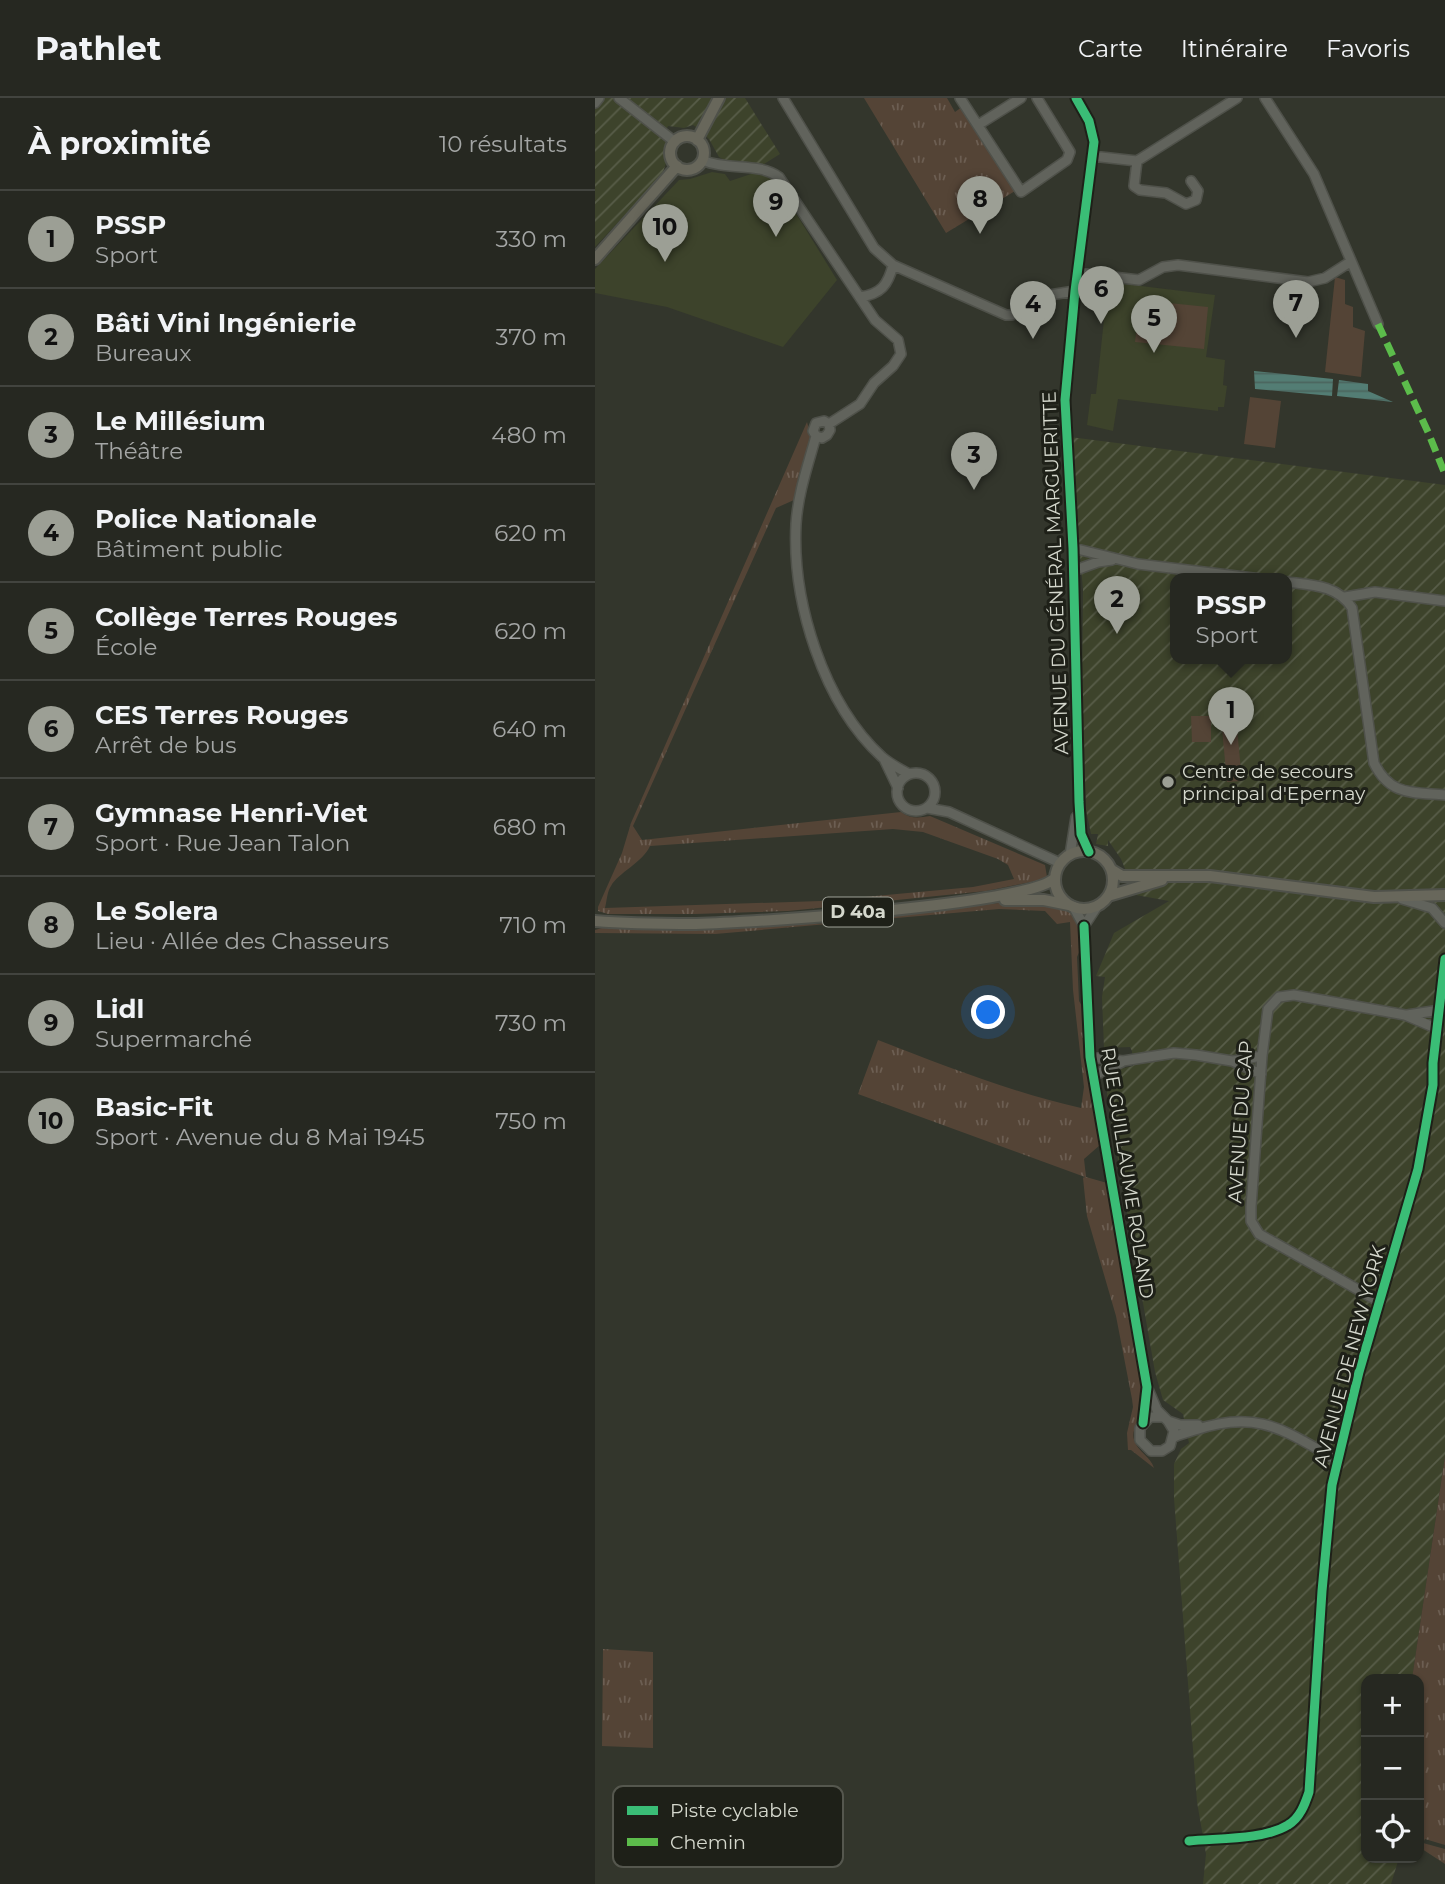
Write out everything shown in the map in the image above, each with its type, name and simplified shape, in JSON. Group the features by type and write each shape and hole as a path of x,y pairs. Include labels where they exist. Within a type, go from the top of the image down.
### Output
{"main road":[{"path":"697,140 719,98"},
{"path":"684,137 697,140 704,150 702,160 691,170 683,170 677,166 671,153 675,142 684,137"},
{"path":"595,259 677,166"},
{"path":"1112,870 1112,887 1098,905 1082,909 1071,906 1057,892 1055,878 1060,863 1070,855 1089,852 1102,858 1112,870 1122,876 1210,876 1349,895 1445,895"},
{"path":"1108,895 1176,877"},
{"name":"D 40a","path":"985,900 1034,890 1050,884 1055,878"},
{"name":"D 40a","path":"595,921 645,924 731,922 985,900 1044,900 1071,906"}],"street":[{"path":"595,103 599,98"},
{"path":"619,98 675,142"},
{"path":"783,98 874,248 893,265 1006,315 1012,315 1043,296 1075,291"},
{"path":"960,98 1021,192 1067,160 1070,152 1037,98"},
{"path":"978,125 1021,98"},
{"name":"AVENUE DU GÉNÉRAL MARGUERITTE","path":"1076,98 1093,133 1065,400 1073,548 1079,802 1081,834 1089,852"},
{"path":"1092,156 1137,161 1237,98"},
{"path":"1265,98 1314,174 1378,324"},
{"path":"702,160 731,168 763,169 779,177 875,320 898,340 901,354 893,366 874,383 860,404 829,424 827,435 822,438 816,436 803,482 796,523 800,597 809,634 845,710 884,759 898,788 900,801 909,809 921,810 927,807 935,792"},
{"path":"1137,161 1134,186 1140,190 1166,193 1186,204 1192,204 1198,191 1191,181"},
{"path":"1078,273 1139,280 1163,267 1178,265 1308,282 1325,278 1350,262"},
{"path":"860,297 883,290 890,279 893,265"},
{"path":"1073,548 1138,564 1212,573"},
{"path":"1073,570 1117,559"},
{"path":"1292,583 1323,586 1345,597 1352,608 1374,763 1380,777 1399,790 1445,795"},
{"path":"1345,597 1375,592 1445,601"},
{"path":"884,759 909,774 927,776 949,812"},
{"path":"898,788 909,774"},
{"name":"AVENUE DU GÉNÉRAL MARGUERITTE","path":"1070,855 1079,802"},
{"path":"927,807 949,812 1060,863"},
{"path":"1397,897 1433,908 1445,923"},
{"path":"1071,906 1084,926 1098,905"},
{"name":"RUE GUILLAUME ROLAND","path":"1084,926 1093,1076 1147,1387 1154,1404 1166,1419"},
{"name":"AVENUE DE NEW YORK","path":"1189,1841 1270,1833 1288,1826 1296,1819 1307,1800 1332,1485 1359,1372 1418,1169 1433,1085 1445,959"},
{"name":"AVENUE DU CAP","path":"1380,1302 1259,1234 1254,1228 1251,1207 1262,1056 1268,1009 1274,1000 1285,995 1405,1015"},
{"path":"1405,1015 1440,1010"},
{"path":"1405,1015 1438,1029"},
{"path":"1090,1057 1123,1061 1174,1054 1196,1055 1231,1062 1261,1074"},
{"path":"1231,1062 1262,1056"},
{"path":"1093,1076 1123,1061"},
{"name":"RUE GUILLAUME ROLAND","path":"1143,1423 1147,1387"},
{"path":"1166,1419 1174,1431 1174,1437 1166,1450 1151,1451 1142,1446 1139,1434 1143,1423 1150,1417 1166,1419 1180,1425 1203,1426"},
{"path":"1174,1437 1203,1426 1239,1420 1258,1422 1279,1428 1337,1460"}],"shaded area":[{"path":"595,98 745,98 780,154 764,164 730,163 719,157 709,139 693,125 684,128 668,126 662,138 666,142 666,163 662,175 595,247"},
{"path":"712,172 725,174 730,181 751,174 761,174 776,181 837,280 783,347 667,307 595,293 595,269 679,180"},
{"path":"1108,282 1215,295 1206,357 1225,360 1223,385 1227,386 1224,407 1218,407 1218,411 1118,399 1113,431 1087,425 1091,394 1096,394"},
{"path":"1070,437 1445,485 1445,1456 1413,1674 1361,1674 1361,1863 1397,1863 1391,1884 1203,1884 1206,1854 1197,1802 1174,1498 1174,1464 1181,1449 1189,1443 1183,1414 1163,1400 1155,1372 1107,1096 1108,1078 1120,1069 1133,1066 1132,1051 1130,1047 1104,1048 1102,997 1105,977 1096,976 1114,933 1169,901 1136,895 1121,859 1108,840 1108,846 1096,844 1098,834 1091,834 1086,810 1082,704 1083,590"}],"green space":[{"path":"864,98 947,98 955,112 962,107 1015,191 946,233"},
{"path":"1335,277 1345,280 1345,304 1353,307 1353,327 1365,331 1361,377 1325,372"},
{"path":"1140,300 1208,307 1204,349 1135,342"},
{"path":"1250,397 1281,401 1275,448 1244,444"},
{"path":"807,422 811,437 794,500 776,508 633,826 642,840 901,812 915,817 930,816 1045,865 1047,877 986,891 788,911 608,914 598,911 622,853 631,823","holes":["893,829 923,832 998,859 1008,865 1014,879 973,887 821,901 605,908 614,881 642,857 650,846"]},
{"path":"1235,707 1242,781 1227,782 1220,708"},
{"path":"1191,716 1211,716 1211,742 1192,742"},
{"path":"999,903 1059,903 1074,914 1079,926 1079,1001 1083,1008 1086,1056 1100,1145 1084,1159 1086,1177 1107,1183 1143,1390 1143,1411 1133,1436 1138,1448 1154,1468 1128,1450 1127,1433 1133,1407 1132,1399 1116,1316 1087,1216 1085,1177 858,1094 878,1040 953,1069 1081,1108 1084,1087 1073,990 1070,922 1057,924 1045,911 999,909 715,934 595,933 595,930 602,928 671,930 790,923 818,924 863,916"},
{"path":"1445,1456 1445,1845 1425,1839 1424,1841 1424,1674 1413,1674"},
{"path":"603,1649 653,1652 653,1748 602,1746"},
{"path":"1424,1843 1445,1849 1445,1864 1424,1850"}],"water":[{"path":"1254,371 1333,379 1332,396 1255,389"},
{"path":"1339,380 1368,384 1368,391 1393,402 1337,396"}],"marked path":[{"path":"1378,324 1445,474"}],"cycle path":[{"path":"1076,98 1089,121 1094,142 1075,291 1065,400 1073,548 1079,802 1081,834 1089,852"},
{"path":"1084,926 1090,1057 1147,1387 1143,1423"},
{"path":"1189,1841 1240,1838 1278,1830 1296,1819 1309,1792 1332,1485 1359,1372 1418,1169 1433,1085 1445,959"}],"place":[{"name":"Le Solera","path":"980,234"},
{"name":"Lidl","path":"776,237"},
{"name":"Basic-Fit","path":"665,262"},
{"name":"CES Terres Rouges","path":"1101,324"},
{"name":"Gymnase Henri-Viet","path":"1296,338"},
{"name":"Police Nationale","path":"1033,339"},
{"name":"Collège Terres Rouges","path":"1154,353"},
{"name":"Le Millésium","path":"974,490"},
{"name":"Bâti Vini Ingénierie","path":"1117,634"},
{"name":"PSSP","path":"1231,745"},
{"name":"Centre de secours principal d'Epernay","path":"1168,782"}]}
